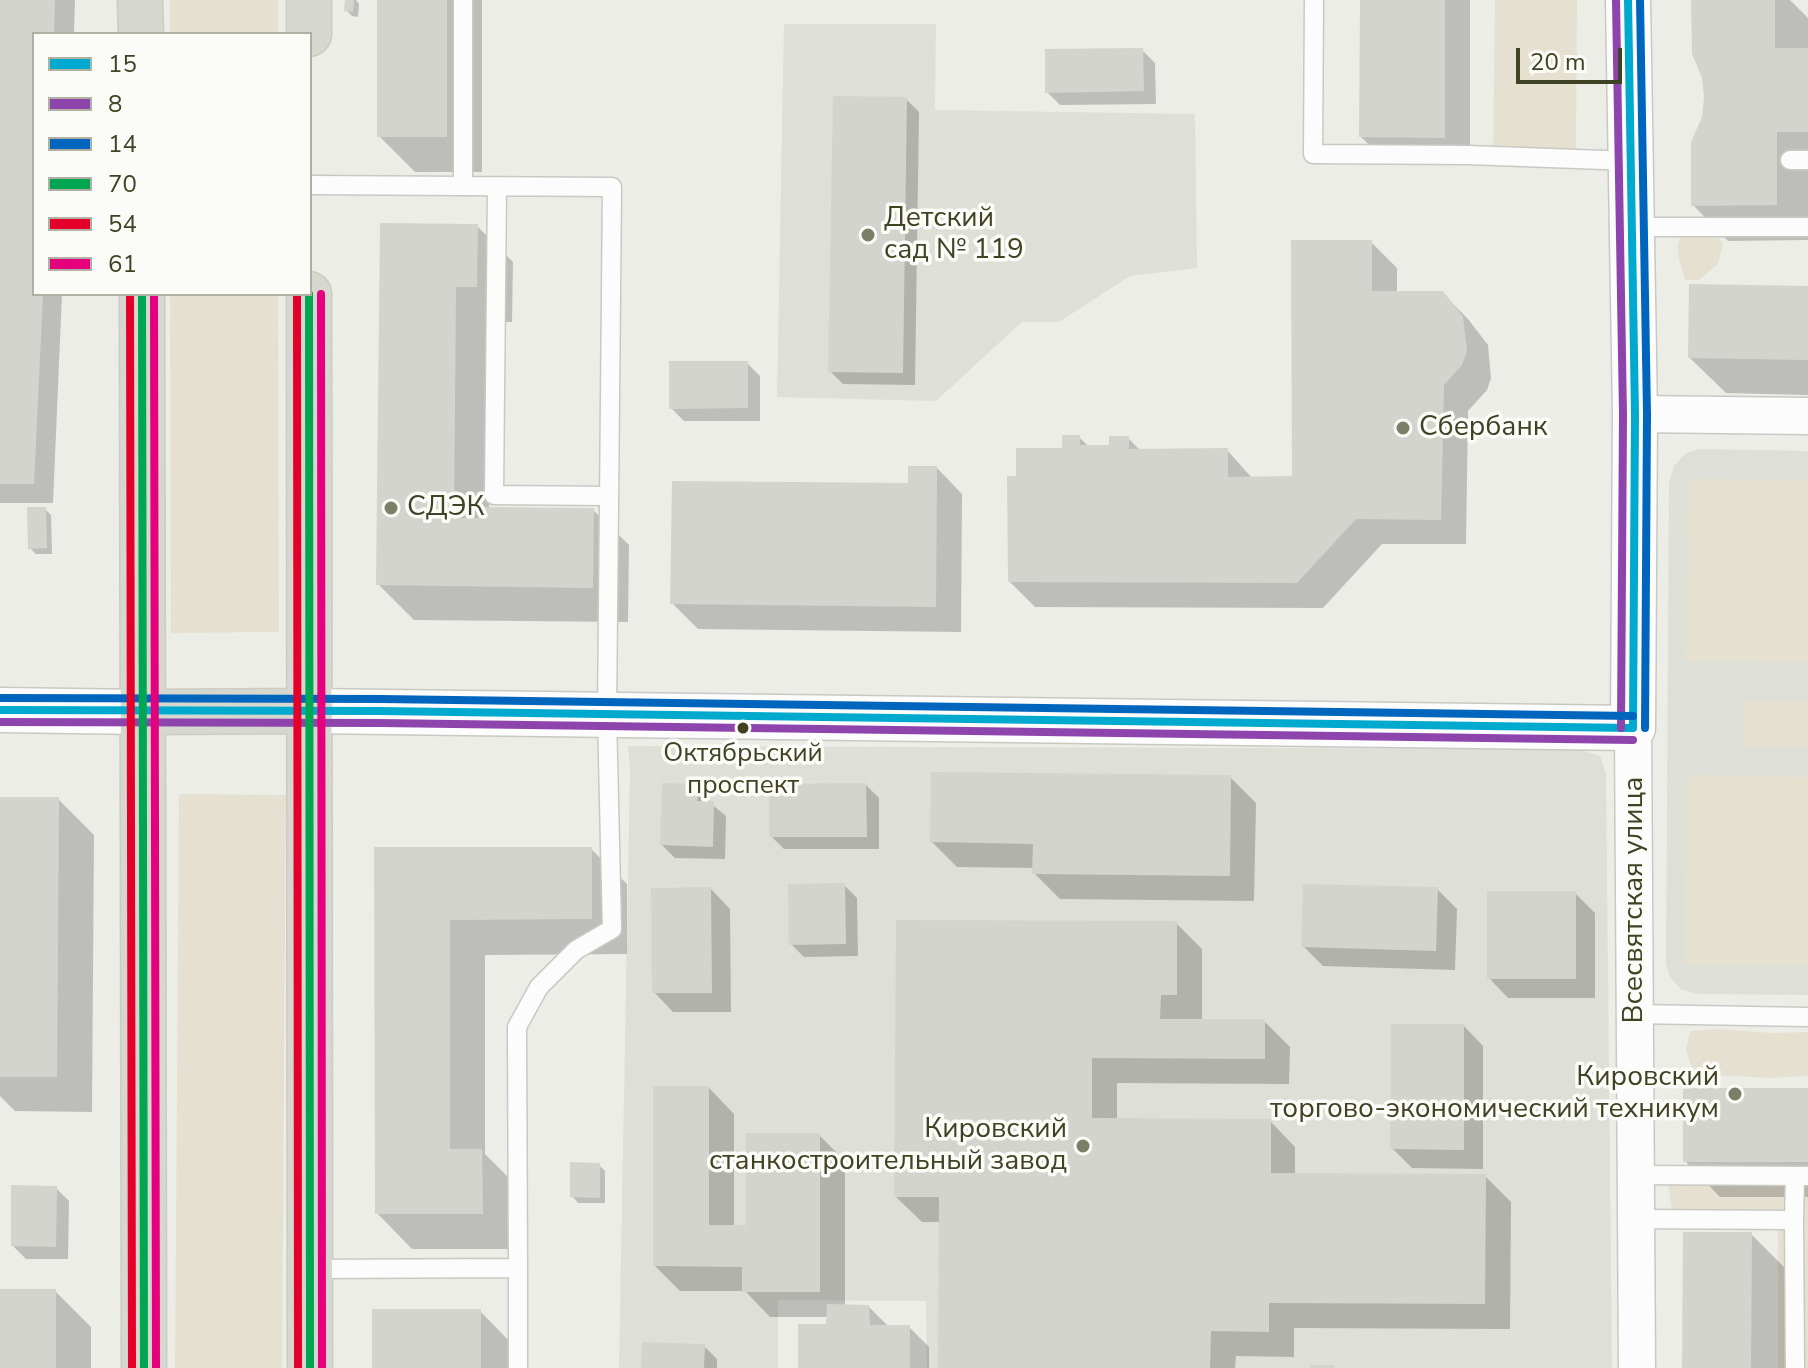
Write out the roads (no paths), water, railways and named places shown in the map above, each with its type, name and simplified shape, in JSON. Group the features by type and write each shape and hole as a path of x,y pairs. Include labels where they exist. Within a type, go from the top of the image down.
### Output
{"main road":[{"path":"140,0 141,32"},
{"path":"309,0 309,32"},
{"name":"Всесвятская улица","path":"1628,0 1635,414 1633,728"},
{"path":"142,296 144,1368"},
{"path":"309,296 310,1368"},
{"path":"0,710 311,711 1633,728"}],"street":[{"path":"1635,414 1808,416"},
{"name":"Всесвятская улица","path":"1633,728 1637,1368"}],"lane":[{"path":"463,0 463,186"},
{"path":"1314,0 1313,154 1468,155 1631,161"},
{"path":"312,185 612,187 607,715 612,929 576,950 539,987 517,1027 518,1368"},
{"path":"497,187 494,495 609,496"},
{"path":"1632,227 1808,227"},
{"path":"1636,1014 1808,1017"},
{"path":"1636,1175 1802,1176 1794,1220 1795,1368"},
{"path":"1636,1219 1794,1220"},
{"path":"310,1269 518,1268"}],"place":[{"name":"Детский сад № 119","path":"868,235"},
{"name":"Сбербанк","path":"1403,428"},
{"name":"СДЭК","path":"391,508"},
{"name":"Октябрьский проспект","path":"743,728"},
{"name":"Кировский торгово-экономический техникум","path":"1735,1094"},
{"name":"Кировский станкостроительный завод","path":"1083,1146"}]}
